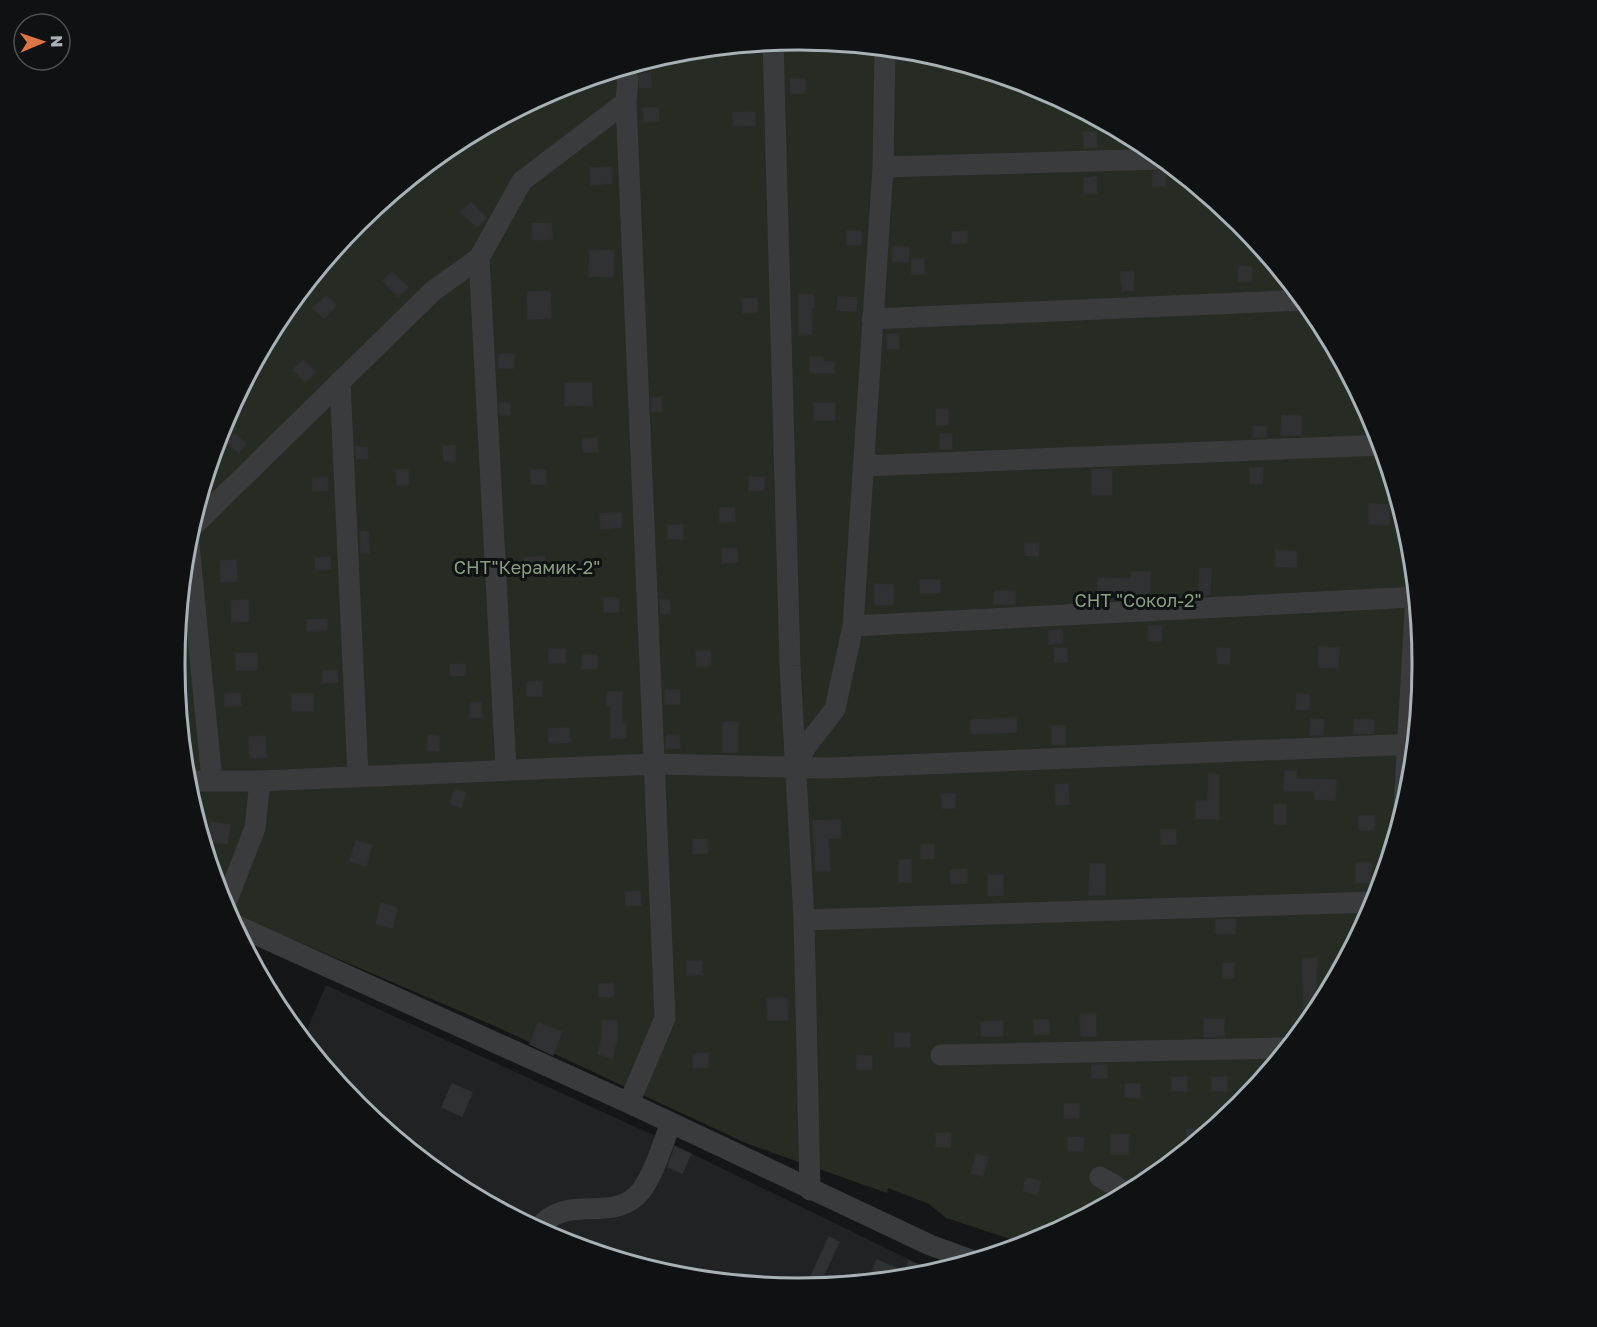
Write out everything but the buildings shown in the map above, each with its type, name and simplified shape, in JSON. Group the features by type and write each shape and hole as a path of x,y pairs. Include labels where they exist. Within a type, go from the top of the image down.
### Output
{"street":[{"path":"772,51 790,666 804,920 810,1190"},
{"path":"795,765 807,745 835,709 853,626 883,167 885,56"},
{"path":"625,75 628,79 626,102 665,1018 629,1103"},
{"path":"202,517 433,291 479,258 522,181 626,102"},
{"path":"883,167 1149,159"},
{"path":"479,258 506,769"},
{"path":"872,319 1294,300"},
{"path":"340,381 358,775"},
{"path":"863,466 1372,445"},
{"path":"192,572 212,780"},
{"path":"853,626 1408,597"},
{"path":"196,781 260,781 655,764 795,765 828,768 1407,744"},
{"path":"230,895 255,828 260,781"},
{"path":"804,920 1364,902"},
{"path":"246,930 629,1103 930,1245 960,1256"},
{"path":"941,1055 1277,1048"},
{"path":"545,1222 556,1212 613,1208 628,1202 640,1191 649,1177 671,1123"},
{"path":"1100,1177 1118,1188"}],"shaded area":[{"path":"326,985 664,1140 921,1265 839,1276 798,1278 758,1276 679,1266 640,1257 564,1231 491,1195 425,1151 364,1098 307,1031"}],"green space":[{"path":"758,51 839,51 918,61 957,70 1033,96 1070,113 1140,153 1172,176 1233,229 1260,259 1309,322 1330,357 1366,429 1380,466 1401,544 1407,583 1411,623 1411,704 1401,783 1392,822 1366,898 1349,935 1309,1005 1286,1037 1233,1098 1172,1151 1106,1195 1070,1214 1011,1239 946,1218 929,1204 888,1188 887,1193 748,1144 497,1027 240,917 217,861 205,822 196,783 186,704 186,623 196,544 205,505 231,429 267,356 311,290 364,229 394,202 425,176 491,132 564,96 601,82 679,61 718,55"}],"park label":[{"name":"СНТ\"Керамик-2\"","path":"527,568"},
{"name":"СНТ \"Сокол-2\"","path":"1138,601"}]}
